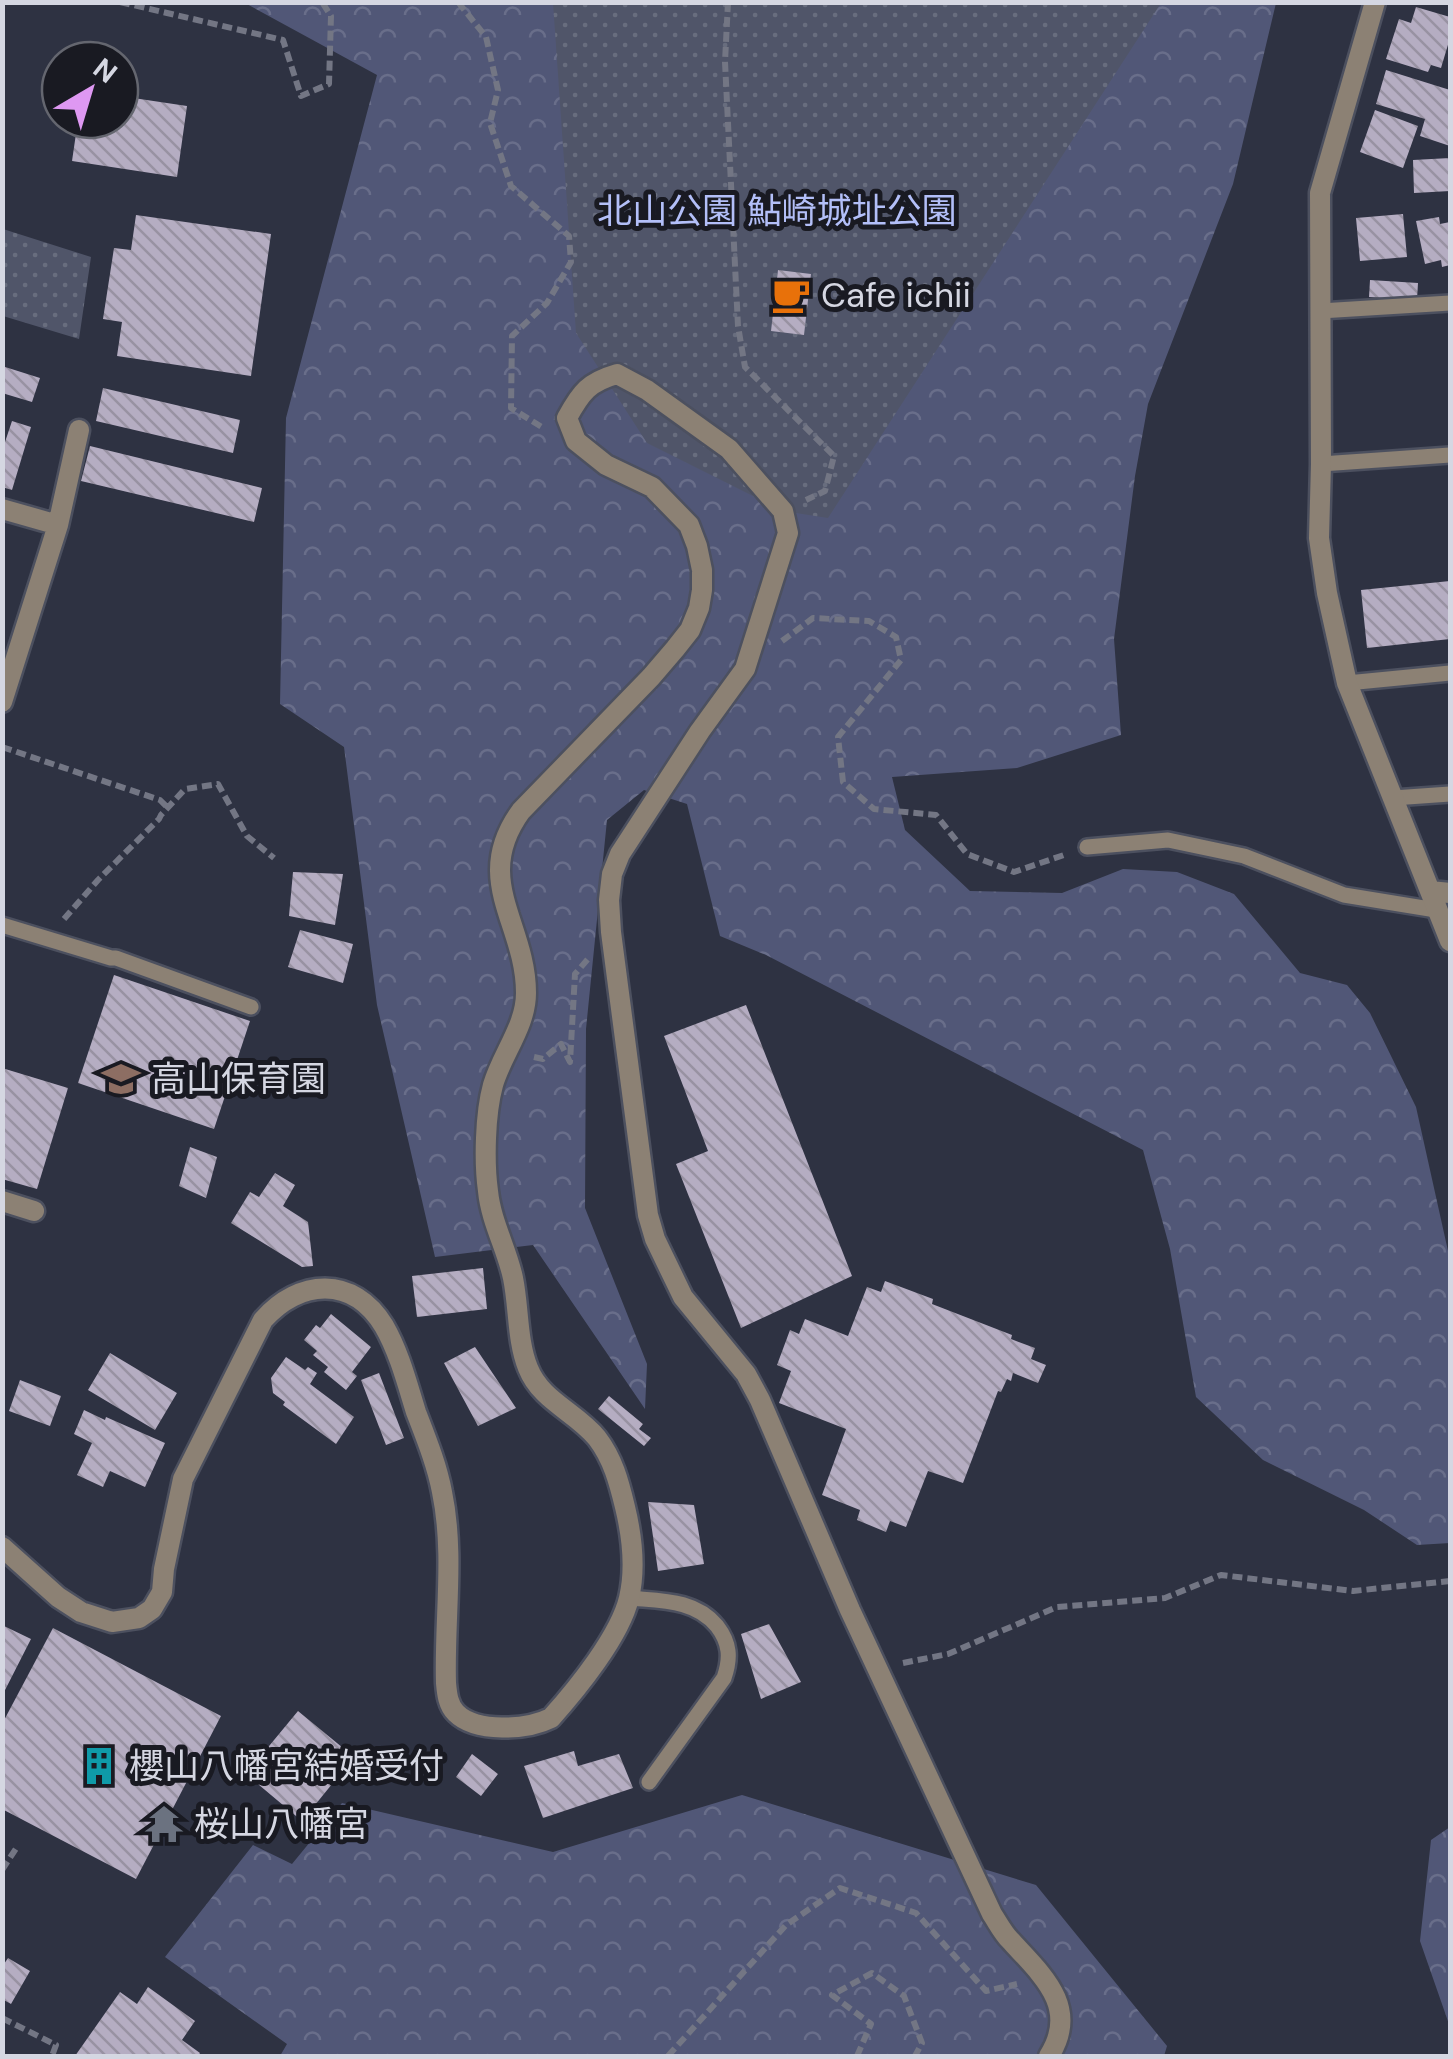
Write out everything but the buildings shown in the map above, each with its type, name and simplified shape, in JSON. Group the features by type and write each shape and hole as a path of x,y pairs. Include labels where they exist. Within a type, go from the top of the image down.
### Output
{"street":[{"path":"1376,2 1320,192 1319,538 1347,682 1393,798 1439,898 1450,942"},
{"path":"2,1547 58,1597 81,1612 112,1622 140,1618 152,1609 162,1592 183,1479 263,1320 282,1300 324,1288 355,1298 382,1322 433,1460 446,1525 446,1683 454,1712 468,1722 507,1728 538,1725 551,1718 620,1624 629,1598 632,1534 618,1475 594,1435 539,1388 528,1368 513,1276 492,1216 486,1160 492,1086 521,1020 526,993 500,880 506,835 521,811 675,649 690,630 699,608 702,570 689,525 652,488 606,464 576,440 568,418 577,399 595,380 617,374 648,390 729,448 783,511 788,533 744,669 620,854 612,874 611,932 643,1186 655,1239 683,1297 746,1374 760,1400 992,1914 1057,1996 1060,2030 1049,2056"},
{"path":"2,702 58,525 79,430"},
{"path":"2,509 58,525"},
{"path":"2,1201 34,1211"}],"lane":[{"path":"1320,312 1450,303"},
{"path":"1322,464 1450,454"},
{"path":"1347,682 1450,673"},
{"path":"1393,798 1450,794"},
{"path":"1087,847 1168,840 1244,856 1344,895 1439,898"},
{"path":"2,925 116,958 251,1007"},
{"path":"629,1598 697,1608 721,1631 728,1646 729,1663 724,1678 650,1782"}],"path":[{"path":"120,2 282,40 301,96 329,84 332,16 322,2"},
{"path":"458,2 486,38 498,90 490,124 511,186 569,236 571,262 546,304 512,336 512,408 541,428 576,440"},
{"path":"728,2 725,62 738,326 745,367 834,456 825,490 783,511"},
{"path":"744,669 813,618 869,621 896,637 901,660 838,737 842,782 874,810 936,815 967,854 1014,872 1087,847"},
{"path":"2,748 160,800 168,807"},
{"path":"47,938 185,789 218,784 247,836 274,858"},
{"path":"508,1052 544,1059 561,1044 570,1062 575,974 611,932"},
{"path":"878,1668 948,1654 1057,1607 1165,1598 1220,1575 1353,1591 1450,1581"},
{"path":"2,1870 17,1847"},
{"path":"668,2056 786,1925 840,1888 916,1913 986,1991 1044,1978"},
{"path":"857,2056 871,2024 832,1994 872,1972 904,1996 922,2043 915,2056"},
{"path":"2,2018 56,2045 52,2056"}],"green space":[{"path":"245,3 1276,3 1233,184 1148,404 1114,639 1121,735 1017,768 892,777 905,830 970,891 1062,893 1123,869 1177,872 1234,894 1300,973 1347,985 1370,1013 1416,1107 1450,1260 1450,1543 1417,1545 1364,1510 1263,1460 1196,1397 1170,1249 1143,1150 766,955 720,936 687,804 644,790 607,820 586,1029 585,1208 647,1364 645,1409 533,1245 435,1257 377,1005 344,747 280,704 286,418 377,75"},
{"name":"北山公園 鮎崎城址公園","path":"553,3 1161,3 828,518 783,511 647,443 576,333"},
{"path":"3,229 91,257 79,339 3,316"},
{"path":"742,1795 1036,1885 1167,2046 1164,2056 280,2056 287,2044 165,1957 253,1845 292,1864 342,1803 553,1852"},
{"path":"1450,1827 1450,2027 1420,1941 1431,1840"}],"place":[{"name":"Cafe ichii","path":"791,295"},
{"name":"高山保育園","path":"121,1079"},
{"name":"櫻山八幡宮結婚受付","path":"99,1766"},
{"name":"桜山八幡宮","path":"164,1824"}]}
